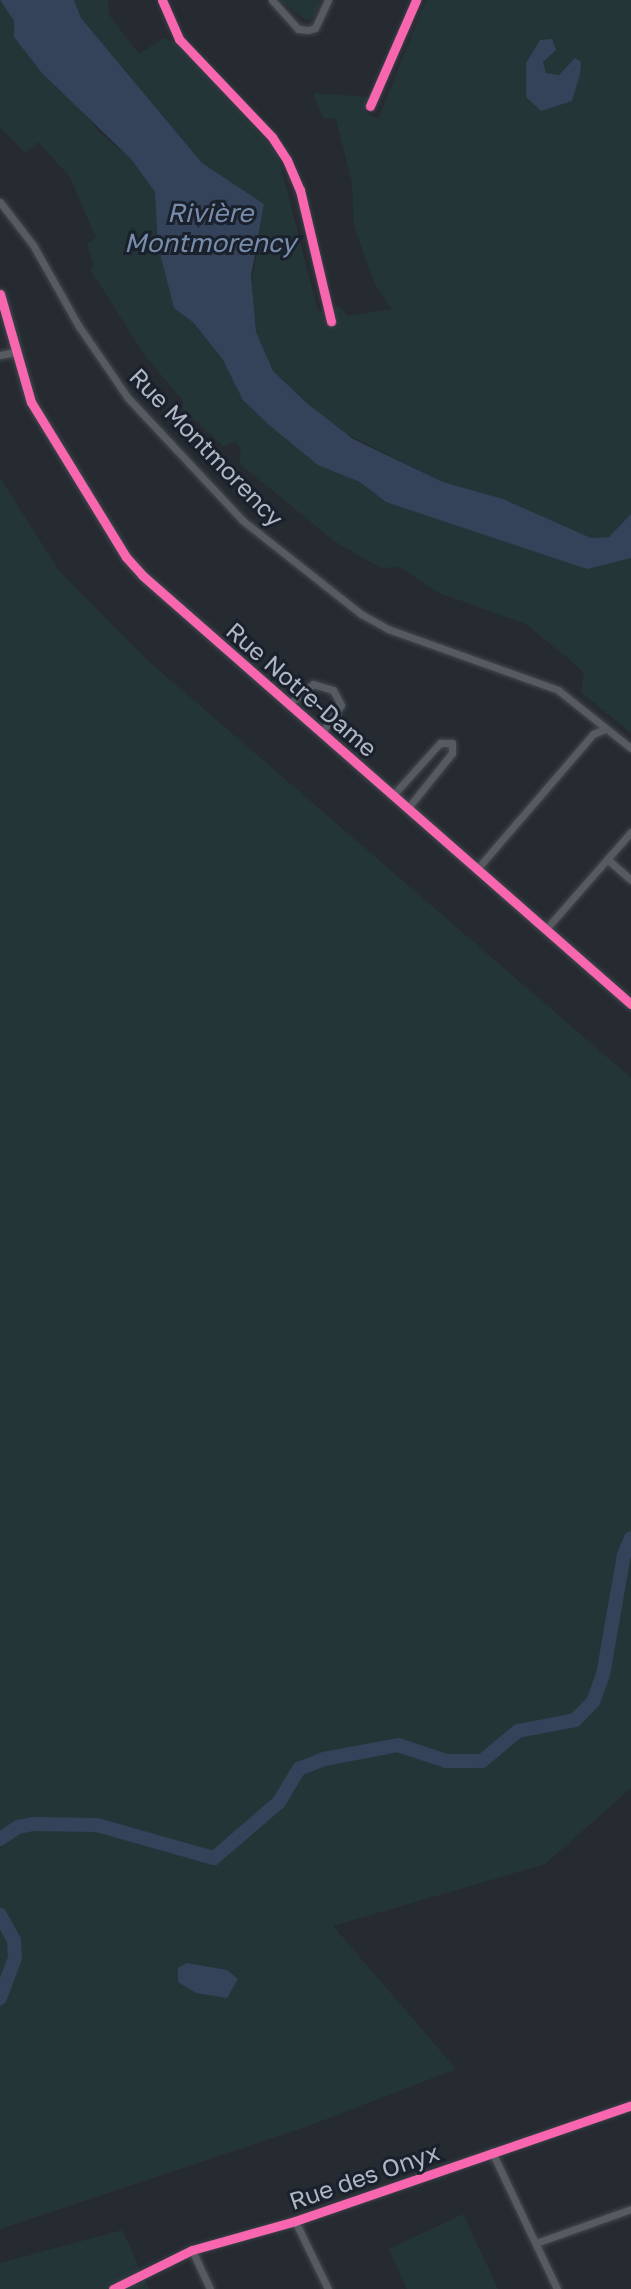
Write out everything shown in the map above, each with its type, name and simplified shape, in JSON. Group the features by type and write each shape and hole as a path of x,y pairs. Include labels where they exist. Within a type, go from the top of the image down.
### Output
{"street":[{"path":"162,0 179,39 272,137 287,160 300,190 331,321"},
{"path":"272,0 298,29 308,30 315,28 328,0"},
{"path":"370,106 416,0"},
{"name":"Rue Montmorency","path":"0,202 33,245 78,325 128,398 242,520 361,614 387,629 558,690 631,748"},
{"name":"Rue Notre-Dame","path":"0,294 9,312 16,352 31,402 126,557 631,1004"},
{"path":"0,355 16,352"},
{"path":"289,704 313,684 333,690 341,705 322,732"},
{"path":"477,869 593,734 606,729"},
{"path":"394,794 440,743 452,743 452,753 408,808"},
{"path":"546,929 631,832"},
{"path":"607,859 631,880"},
{"name":"Rue des Onyx","path":"113,2289 192,2250 295,2221 631,2105"},
{"path":"492,2152 557,2289"},
{"path":"536,2243 631,2209"},
{"path":"295,2221 328,2289"},
{"path":"192,2250 210,2289"}],"shaded area":[{"path":"74,0 108,0 109,15 139,54 164,38 177,43 277,152 318,311 340,306 347,316 392,309 376,286 354,227 352,182 336,119 323,118 313,93 369,97 365,112 378,119 426,0 631,0 631,514 621,528 609,537 591,538 503,499 443,482 335,428 273,371 256,333 250,295 264,204 202,163 81,18"},
{"path":"280,0 321,0 314,17 305,20"},
{"path":"0,1 98,131 130,158 155,192 159,228 212,346 259,411 631,557 631,733 581,692 584,674 526,624 439,593 400,567 381,568 334,541 239,463 241,449 235,441 224,447 183,409 183,401 144,354 90,269 94,266 87,243 96,238 70,177 38,142 25,153 0,127"},
{"path":"0,478 60,572 147,660 631,1078 631,1788 545,1864 333,1926 456,2069 308,2126 0,2229"},
{"path":"463,2214 498,2289 407,2289 389,2249"},
{"path":"122,2230 149,2289 0,2289 0,2263"}],"water":[{"name":"Rivière Montmorency","path":"0,0 74,0 81,18 202,163 264,204 251,276 256,332 273,371 308,404 353,439 443,482 503,499 591,538 609,537 631,514 631,558 587,569 386,502 360,482 318,465 269,425 243,400 223,360 194,323 174,308 158,246 155,192 131,159 42,73 14,37 14,21"},
{"path":"552,39 556,50 543,62 546,73 559,75 575,58 581,62 580,74 572,101 541,111 526,97 526,63 540,40"},
{"path":"187,1963 227,1970 238,1979 227,1998 196,1993 178,1982 178,1968"}],"waterway":[{"path":"0,1839 18,1827 33,1824 97,1825 214,1858 279,1802 299,1769 324,1759 398,1745 446,1761 482,1761 518,1731 575,1720 593,1702 603,1675 624,1555 631,1538"},
{"path":"0,1915 14,1940 15,1958 0,1998"}],"cycle path":[{"path":"162,0 179,39 272,137 287,160 300,190 331,321"},
{"path":"370,106 416,0"},
{"path":"0,294 31,402 126,557 142,575 631,1004"},
{"path":"113,2289 192,2250 295,2221 631,2105"}]}
